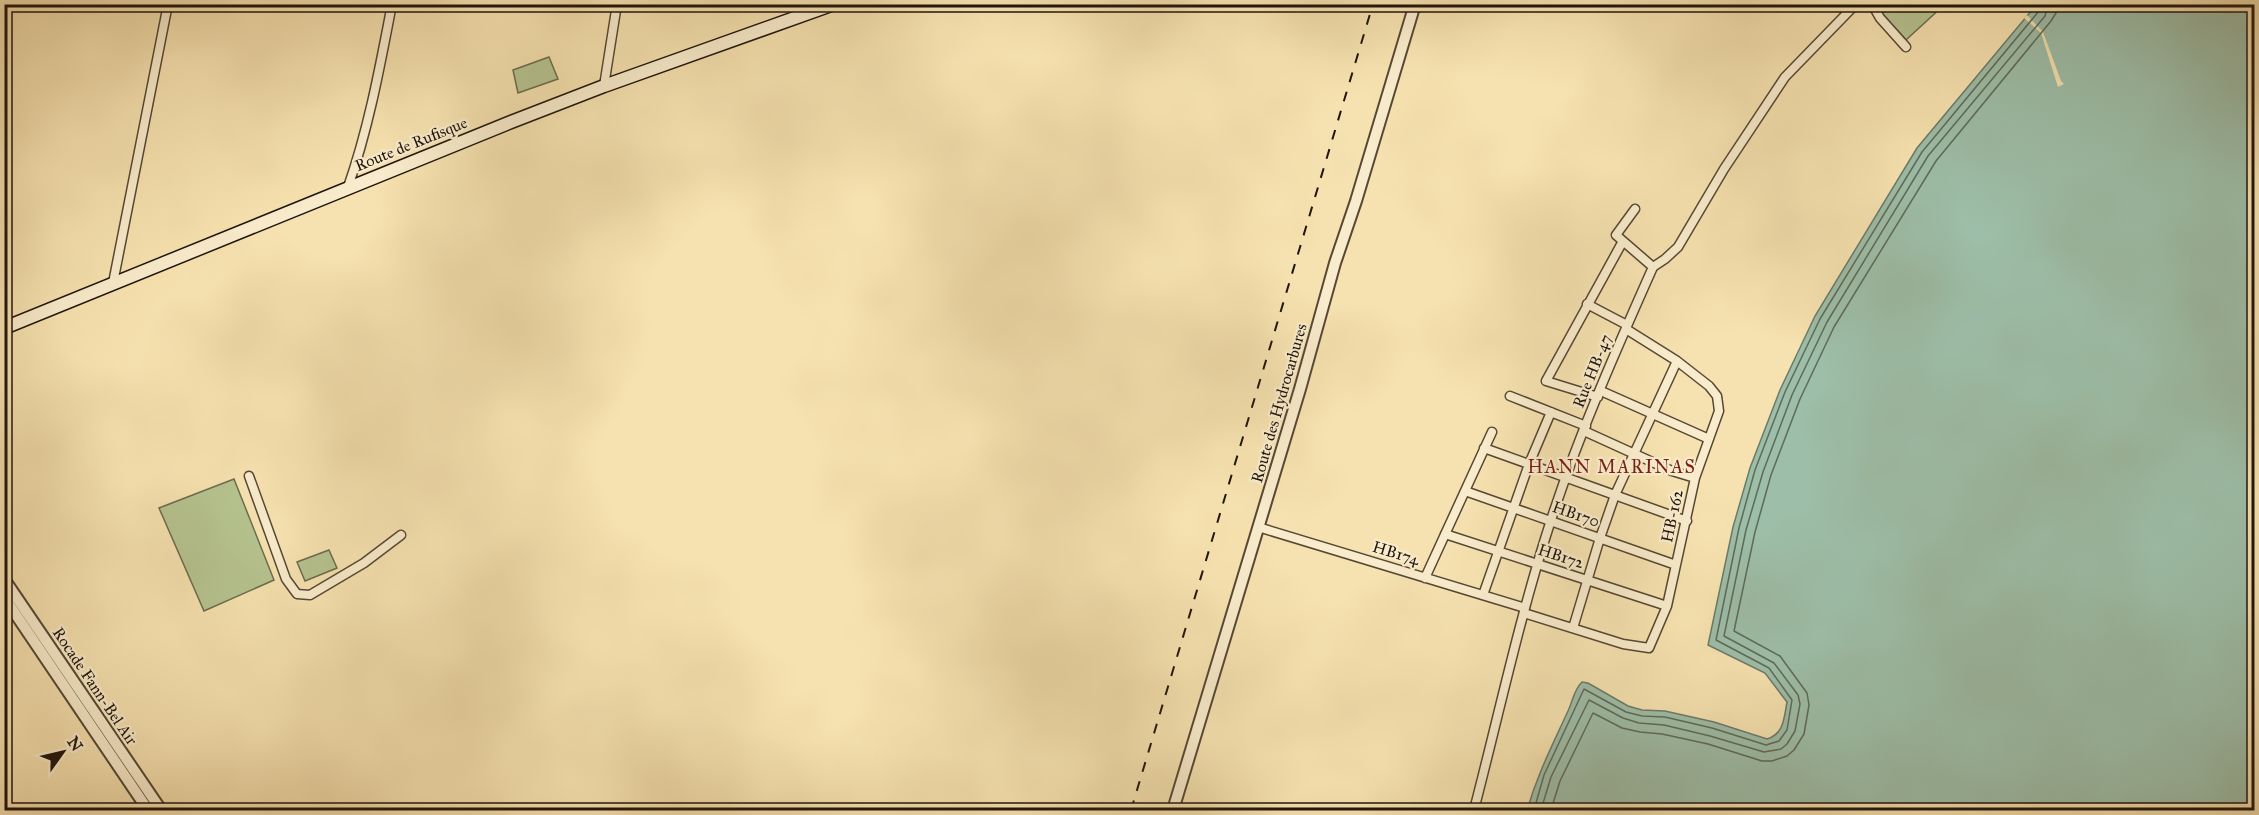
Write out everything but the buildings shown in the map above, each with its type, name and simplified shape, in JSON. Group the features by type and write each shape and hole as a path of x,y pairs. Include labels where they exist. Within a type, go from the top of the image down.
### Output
{"main road":[{"name":"Route de Rufisque","path":"4,328 348,187 604,86 834,4"}],"street":[{"path":"112,284 168,4"},
{"path":"348,187 361,149 376,88 392,4"},
{"path":"604,86 617,4"},
{"name":"Route des Hydrocarbures","path":"1173,810 1300,389 1330,280 1415,4"},
{"name":"Rue HB-47","path":"1474,810 1525,611 1551,521 1585,428 1653,267 1678,247 1724,169 1785,77 1856,4"},
{"path":"1872,4 1880,18 1906,47"},
{"path":"1635,209 1546,381 1599,394 1652,413 1709,439"},
{"path":"1619,238 1653,267"},
{"name":"HB-162","path":"1587,304 1677,361 1717,396 1719,411 1695,478 1666,606 1649,648"},
{"path":"1573,628 1599,538 1615,495 1677,361"},
{"path":"1510,396 1585,428 1633,454 1695,478"},
{"path":"1483,595 1529,464 1551,412"},
{"path":"1425,578 1492,432"},
{"path":"1484,448 1687,520"},
{"path":"249,476 286,579 297,594 310,595 364,563 401,535"},
{"name":"HB170","path":"1465,491 1676,565"},
{"name":"HB174","path":"1258,527 1483,595 1623,644 1649,648"},
{"name":"HB172","path":"1445,534 1666,606"},
{"name":"Rocade Fann-Bel Air","path":"4,579 160,810"},
{"name":"Rocade Fann-Bel Air","path":"4,597 148,810"}],"shaded area":[{"path":"1879,5 1944,5 1906,40 1880,11"},
{"path":"549,57 558,79 518,93 513,70"},
{"path":"234,479 274,580 204,611 159,508"},
{"path":"329,550 337,568 305,581 297,562"}],"water":[{"path":"2037,4 2254,5 2254,810 1527,810 1575,692 1582,682 1588,683 1628,706 1642,710 1665,711 1714,722 1767,739 1773,737 1780,729 1787,702 1765,673 1708,645 1733,527 1750,468 1780,390 1815,316 1917,148"}],"pier":[{"path":"2027,15 2043,32 2064,84 2058,87 2041,33 2024,18"}],"railway":[{"path":"1131,810 1373,4"}],"district":[{"name":"HANN MARINAS","path":"1612,467"}]}
